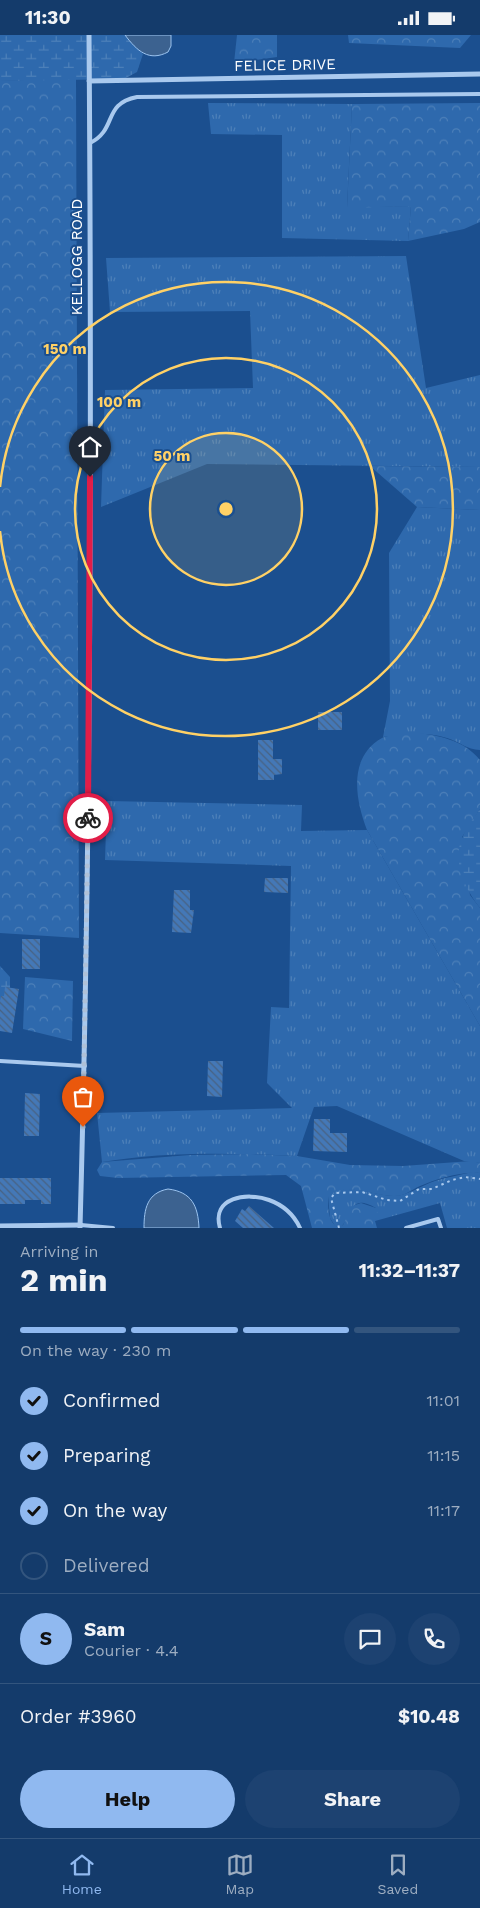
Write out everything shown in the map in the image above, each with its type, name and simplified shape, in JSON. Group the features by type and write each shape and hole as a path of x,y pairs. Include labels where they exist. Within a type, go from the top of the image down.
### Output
{"street":[{"name":"KELLOGG ROAD","path":"81,1227 85,1066 90,550 89,35"},
{"name":"FELICE DRIVE","path":"90,81 480,74"},
{"path":"2,1227 81,1227"}],"lane":[{"path":"90,143 103,133 117,105 122,101 137,97 480,94"},
{"path":"0,1061 85,1066"},
{"path":"220,1228 218,1216 223,1205 233,1199 252,1197 268,1199 282,1206 295,1219 300,1228"},
{"path":"406,1228 438,1219 441,1228"},
{"path":"81,1227 113,1228"}],"path":[{"path":"339,1228 331,1198 335,1193 362,1192 394,1202 404,1200 419,1189 432,1189 452,1180 465,1177 480,1179"}],"green space":[{"path":"0,35 125,35 143,54 137,72 124,79 0,81"},
{"path":"237,35 277,35 277,57 234,63"},
{"path":"348,35 471,35 460,48 349,43"},
{"path":"76,78 79,938 0,933 0,81"},
{"path":"208,103 352,104 347,207 411,206 408,241 282,238 282,135 211,134"},
{"path":"480,103 480,222 464,229 408,241 411,206 347,208 352,104"},
{"path":"406,256 426,388 480,375 480,467 207,464 101,507 105,390 253,388 250,311 110,312 106,258"},
{"path":"370,466 480,467 480,510 417,507"},
{"path":"417,507 480,510 480,750 471,749 447,738 431,734 383,737 390,701 389,553"},
{"path":"413,732 441,737 458,743 466,747 480,760 480,809 462,837 470,895 480,908 480,1026 367,830 359,805 357,779 359,767 371,746 385,737"},
{"path":"107,801 302,805 301,831 367,830 480,1026 480,1163 464,1161 337,1106 314,1107 297,1156 175,1154 102,1162 97,1113 292,1108 267,1083 271,1007 289,1008 291,866 105,860"},
{"path":"480,809 480,908 469,892 461,874 458,855 465,832"},
{"path":"0,966 10,977 10,1011 0,1028"},
{"path":"25,977 73,981 72,1041 23,1029"},
{"path":"250,1154 297,1156 350,1165 403,1166 471,1161 480,1163 480,1173 457,1174 441,1178 399,1196 388,1196 351,1189 334,1192 328,1197 328,1201 329,1214 335,1225 338,1227 343,1225 352,1206 361,1203 376,1208 378,1215 375,1221 377,1228 312,1228 301,1186 286,1175 118,1178 100,1176 97,1170 102,1162 190,1155"},
{"path":"473,1172 480,1173 480,1228 447,1228 440,1203 375,1221 376,1208 361,1203 353,1207 341,1227 335,1226 330,1218 328,1196 334,1191 351,1189 395,1196 405,1194 430,1183"}],"shaded area":[{"path":"125,35 171,35 171,46 168,52 161,55 149,55 134,46"},
{"path":"168,1189 183,1193 192,1201 197,1213 199,1228 144,1228 146,1208 151,1198 155,1194"}],"building":[{"path":"318,712 342,712 342,730 318,730"},
{"path":"258,740 273,740 273,759 282,759 282,774 274,775 274,780 258,780"},
{"path":"265,878 288,878 288,893 264,892"},
{"path":"174,890 190,890 190,910 194,910 191,933 172,932"},
{"path":"22,939 40,939 40,969 22,969"},
{"path":"5,987 19,989 12,1033 0,1031 0,1001 1,996 4,996"},
{"path":"208,1061 223,1061 222,1097 207,1096"},
{"path":"25,1093 40,1094 39,1136 24,1136"},
{"path":"314,1119 330,1119 330,1133 347,1133 347,1152 313,1151"},
{"path":"0,1178 51,1178 51,1204 41,1204 41,1200 25,1200 25,1204 0,1204"},
{"path":"249,1206 274,1228 243,1228 235,1221 242,1209 245,1211"}],"way so far":[{"path":"83,1127 88,818"}],"route":[{"path":"88,818 90,477"}]}
